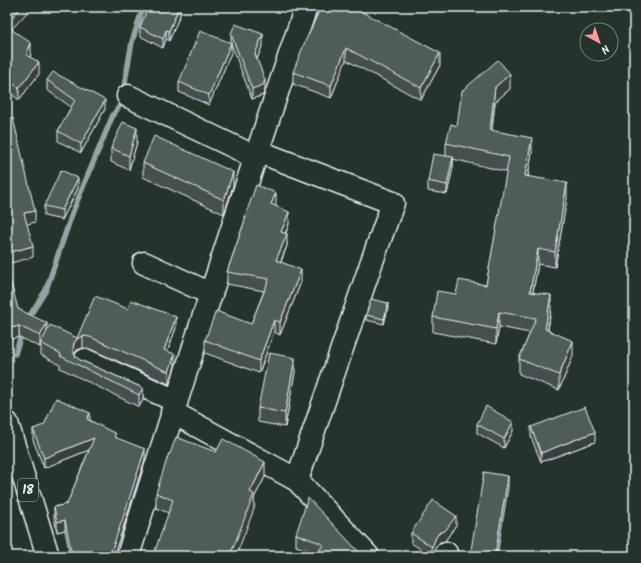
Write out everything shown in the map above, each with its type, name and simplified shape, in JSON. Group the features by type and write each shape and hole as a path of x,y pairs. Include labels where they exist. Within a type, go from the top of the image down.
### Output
{"street":[{"path":"128,556 174,406 306,7"},
{"path":"128,96 245,152 393,203 370,264 297,480"},
{"path":"144,263 211,294"},
{"path":"85,360 174,406 297,480 368,556"},
{"name":"18","path":"7,423 48,556"}],"building":[{"path":"7,7 21,7 7,23"},
{"path":"148,7 179,7 169,31 166,30 163,39 140,27"},
{"path":"321,7 353,7 440,53 421,88 346,48 331,86 293,72"},
{"path":"7,24 12,28 11,29 31,43 26,55 39,62 19,88 9,80 7,82"},
{"path":"235,24 263,34 255,54 265,80 263,85 252,89 231,34"},
{"path":"200,31 231,43 209,95 179,82"},
{"path":"498,60 510,74 495,87 490,130 532,138 525,176 567,183 555,252 538,249 530,292 551,295 545,329 573,341 559,375 519,359 536,318 499,312 496,329 433,317 437,291 456,294 459,280 486,285 509,157 446,143 451,124 457,126 462,91"},
{"path":"53,72 105,100 81,144 58,131 75,100 47,80"},
{"path":"13,118 35,211 24,213 33,246 7,253 7,120"},
{"path":"123,122 137,128 129,156 111,148"},
{"path":"154,136 233,172 224,200 143,163"},
{"path":"433,154 453,157 447,185 428,181"},
{"path":"61,170 78,178 62,210 44,206"},
{"path":"256,185 276,193 271,204 289,212 281,232 287,234 276,260 301,270 280,322 274,320 259,361 205,340 216,311 251,324 269,279 227,272"},
{"path":"7,268 18,309 47,323 40,336 19,326 7,329"},
{"path":"95,296 128,309 131,300 176,317 164,350 175,354 169,372 90,337 83,336 77,339 74,343 73,350 75,356 80,360 143,388 139,395 60,356 61,354 41,343 50,325 77,338"},
{"path":"371,299 388,303 384,319 366,315"},
{"path":"269,353 295,358 285,413 258,408"},
{"path":"56,398 90,413 87,419 116,434 114,437 145,449 111,552 114,553 112,556 72,556 65,520 57,522 54,507 67,504 94,438 44,458 33,429 44,425"},
{"path":"486,406 513,422 504,439 477,424"},
{"path":"585,407 595,432 541,453 531,427"},
{"path":"176,437 216,452 223,439 265,462 250,492 254,494 230,556 153,556 173,500 156,493 169,453 170,454"},
{"path":"484,472 508,476 495,556 470,556"},
{"path":"308,498 359,552 365,556 317,556 323,544 296,534"},
{"path":"433,500 456,516 445,531 440,532 436,537 432,547 411,533"},
{"path":"376,553 382,556 371,556"}],"waterway":[{"path":"27,320 46,290 73,211 113,115 121,104 132,42 143,7"},
{"path":"15,354 22,332"}]}
